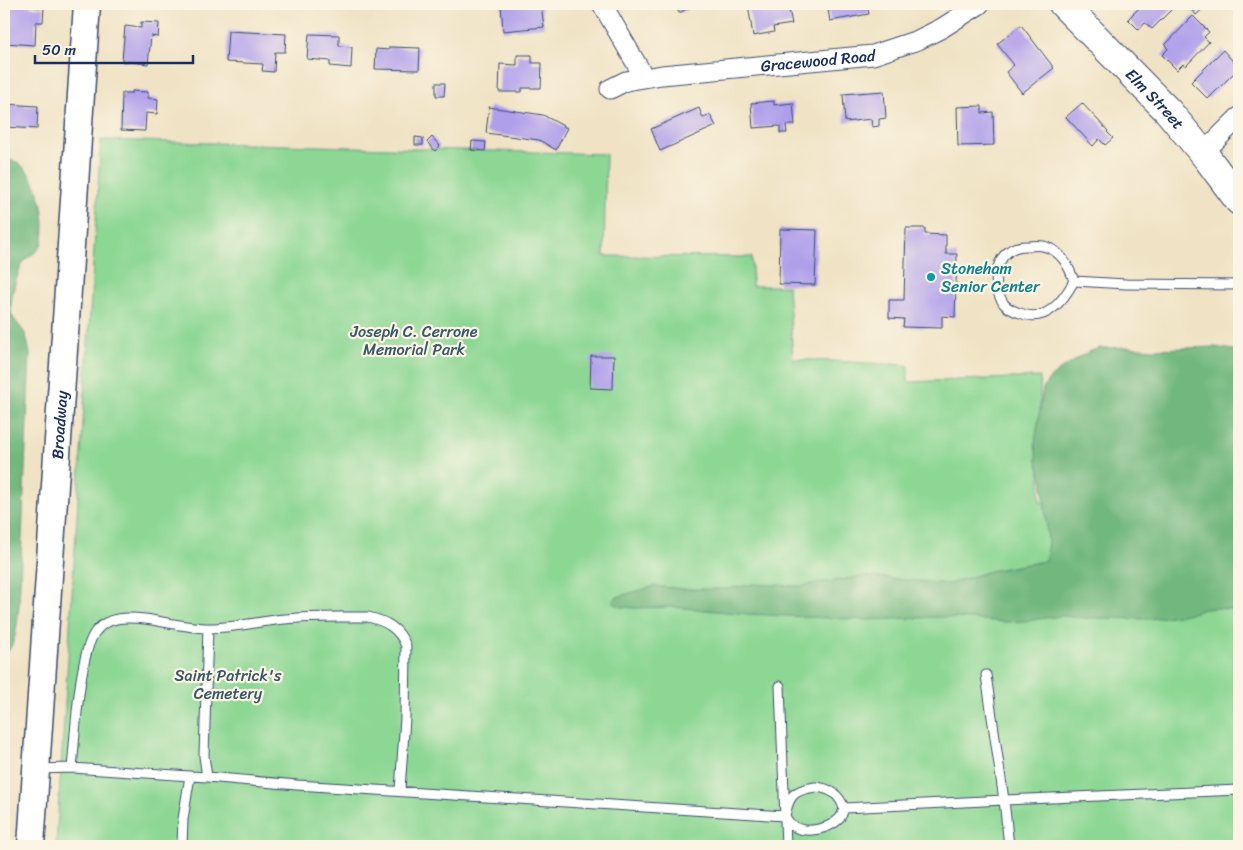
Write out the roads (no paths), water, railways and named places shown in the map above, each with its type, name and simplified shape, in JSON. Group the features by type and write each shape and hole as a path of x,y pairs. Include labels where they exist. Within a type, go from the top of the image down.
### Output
{"main road":[{"name":"Broadway","path":"31,846 87,4"},
{"name":"Elm Street","path":"1063,4 1168,111 1239,201"}],"street":[{"path":"602,4 644,77"},
{"name":"Gracewood Road","path":"610,89 626,81 644,77 873,55 918,40 942,28 980,4"},
{"path":"1203,153 1239,117"}],"lane":[{"path":"1044,246 1064,259 1074,281 1055,308 1048,312 1031,316 1004,305 998,292 996,277 1000,262 1008,251 1018,247 1044,246"},
{"path":"1074,281 1126,284 1239,285"},
{"path":"72,768 84,665 92,638 97,630 113,620 134,618 208,628 313,617 368,617 378,619 394,627 406,646 405,718 400,790"},
{"path":"207,777 204,756 208,628"},
{"path":"986,675 1009,846"},
{"path":"780,686 786,846"},
{"path":"37,769 72,768 297,785 400,790 785,816"},
{"path":"182,846 183,819 190,776"},
{"path":"815,787 832,792 840,798 844,808 841,817 834,824 818,829 804,830 793,827 785,816 787,802 792,796 803,789 815,787"},
{"path":"844,808 1239,790"}],"place":[{"name":"Stoneham Senior Center","path":"931,277"}],"park label":[{"name":"Joseph C. Cerrone Memorial Park","path":"414,340"},
{"name":"Saint Patrick's Cemetery","path":"228,684"}]}
